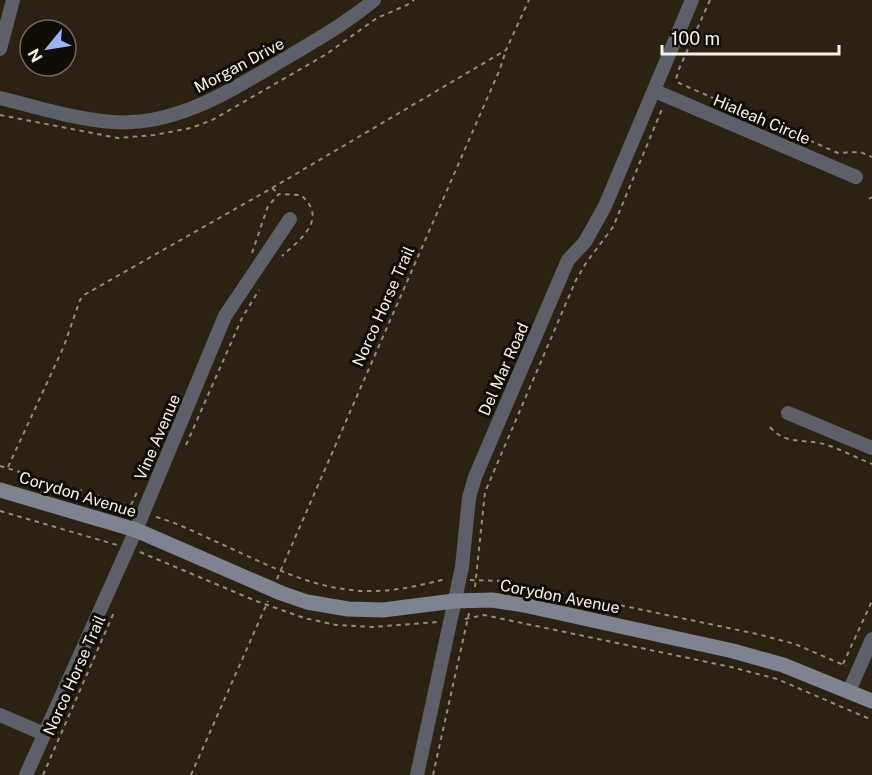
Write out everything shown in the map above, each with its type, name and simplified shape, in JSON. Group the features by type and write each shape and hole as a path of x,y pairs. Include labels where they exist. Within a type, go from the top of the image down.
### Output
{"main road":[{"name":"Corydon Avenue","path":"0,490 136,530 273,590 307,602 348,609 383,610 473,600 492,600 524,605 733,651 783,665 872,701"}],"street":[{"path":"0,49 13,0"},
{"name":"Morgan Drive","path":"0,98 77,117 104,121 153,121 189,110 228,92 328,33 374,0"},
{"name":"Del Mar Road","path":"417,775 462,567 469,498 479,467 568,260 585,242 605,206 692,0"},
{"name":"Hialeah Circle","path":"654,91 856,177"},
{"name":"Vine Avenue","path":"26,775 136,530 225,316 290,219"},
{"path":"788,413 872,448"},
{"path":"849,692 872,639"},
{"path":"0,715 44,734"}],"path":[{"name":"Norco Horse Trail","path":"191,775 529,0"},
{"path":"433,775 464,631 473,600 485,492 576,280 613,226 710,0"},
{"path":"7,468 64,346 80,300 84,295 272,188 506,50"},
{"path":"676,79 679,83 838,153 860,152 872,157"},
{"path":"272,188 279,194"},
{"path":"770,427 778,436 826,445 872,464"},
{"path":"0,466 131,505 143,513 165,519 303,580 350,591 391,590 442,580 505,581 757,634 795,644 857,672"},
{"path":"138,558 143,553"},
{"name":"Norco Horse Trail","path":"43,775 119,601"},
{"path":"842,664 872,601"}]}
